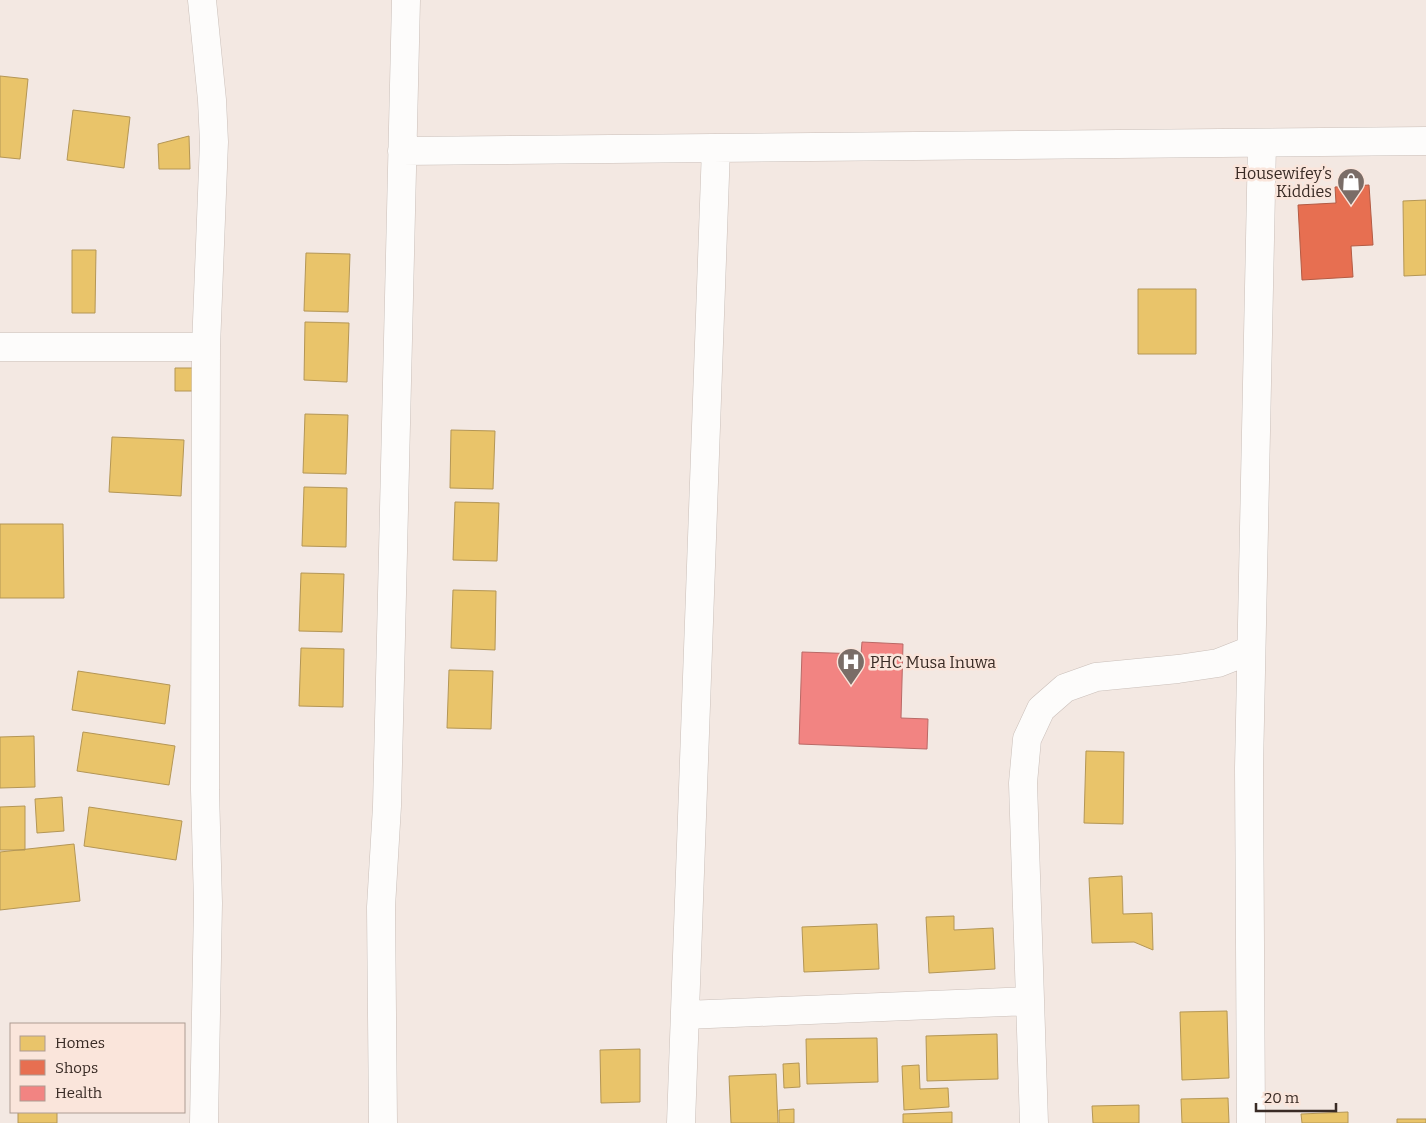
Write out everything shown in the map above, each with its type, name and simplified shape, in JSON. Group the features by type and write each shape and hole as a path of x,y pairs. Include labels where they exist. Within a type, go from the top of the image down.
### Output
{"street":[{"path":"202,0 212,100 214,142 206,346 205,790 208,903 204,1123"},
{"path":"383,1123 381,907 386,806 406,0"},
{"path":"402,151 1426,142"},
{"path":"1251,1123 1249,768 1262,143"},
{"path":"681,1123 716,148"},
{"path":"0,347 206,346"},
{"path":"1034,1123 1022,783 1027,739 1041,710 1065,688 1096,677 1218,663 1251,650"},
{"path":"685,1014 1030,1001"}],"building: Homes":[{"path":"0,76 28,79 20,159 0,157"},
{"path":"73,110 130,117 124,168 67,160"},
{"path":"189,136 190,169 159,169 158,144"},
{"path":"1426,200 1426,275 1404,276 1403,201"},
{"path":"72,250 96,250 95,313 72,313"},
{"path":"306,253 350,254 348,312 304,311"},
{"path":"1138,289 1196,289 1196,354 1138,354"},
{"path":"305,322 349,323 347,382 304,380"},
{"path":"175,368 197,368 198,391 175,391"},
{"path":"305,414 348,415 346,474 303,473"},
{"path":"451,430 495,431 493,489 450,488"},
{"path":"112,437 184,440 181,496 109,492"},
{"path":"304,487 347,488 346,547 302,546"},
{"path":"455,502 499,503 497,561 453,560"},
{"path":"0,524 63,524 64,598 0,598"},
{"path":"301,573 344,574 342,632 299,631"},
{"path":"453,590 496,591 495,650 451,648"},
{"path":"301,648 344,649 343,707 299,706"},
{"path":"449,670 493,671 491,729 447,728"},
{"path":"78,671 170,685 165,724 72,710"},
{"path":"83,732 175,746 169,785 77,771"},
{"path":"34,736 35,787 0,788 0,737"},
{"path":"1086,751 1124,752 1123,824 1084,823"},
{"path":"62,797 64,831 37,833 35,799"},
{"path":"25,806 25,850 0,850 0,807"},
{"path":"89,807 182,821 176,860 84,846"},
{"path":"74,844 80,901 0,910 0,852"},
{"path":"1122,876 1123,914 1152,913 1153,950 1134,942 1092,943 1089,878"},
{"path":"954,916 954,930 993,928 995,969 929,973 926,917"},
{"path":"877,924 879,969 804,972 802,927"},
{"path":"1227,1011 1229,1078 1182,1080 1180,1012"},
{"path":"997,1034 998,1079 927,1081 926,1036"},
{"path":"877,1038 878,1082 807,1084 806,1039"},
{"path":"640,1049 640,1102 601,1103 600,1050"},
{"path":"799,1063 800,1087 784,1088 783,1064"},
{"path":"919,1065 920,1089 948,1088 949,1107 904,1110 902,1066"},
{"path":"776,1074 778,1123 731,1123 729,1076"},
{"path":"1228,1098 1229,1123 1182,1123 1181,1099"},
{"path":"1139,1105 1139,1123 1093,1123 1092,1106"},
{"path":"794,1109 794,1123 779,1123 779,1110"},
{"path":"952,1112 952,1123 903,1123 903,1114"},
{"path":"1348,1112 1348,1123 1302,1123 1301,1114"},
{"path":"18,1113 57,1113 57,1123 18,1123"},
{"path":"1397,1119 1426,1119 1426,1123 1397,1123"}],"building: Shops":[{"path":"1369,185 1373,245 1351,246 1353,277 1302,280 1298,205 1336,203 1335,187"}],"building: Health":[{"name":"PHC Musa Inuwa","path":"862,642 903,644 901,718 928,719 927,749 799,744 802,652 861,654"}],"place":[{"name":"Housewifey’s Kiddies","path":"1351,206"},
{"name":"PHC Musa Inuwa","path":"851,686"}]}
